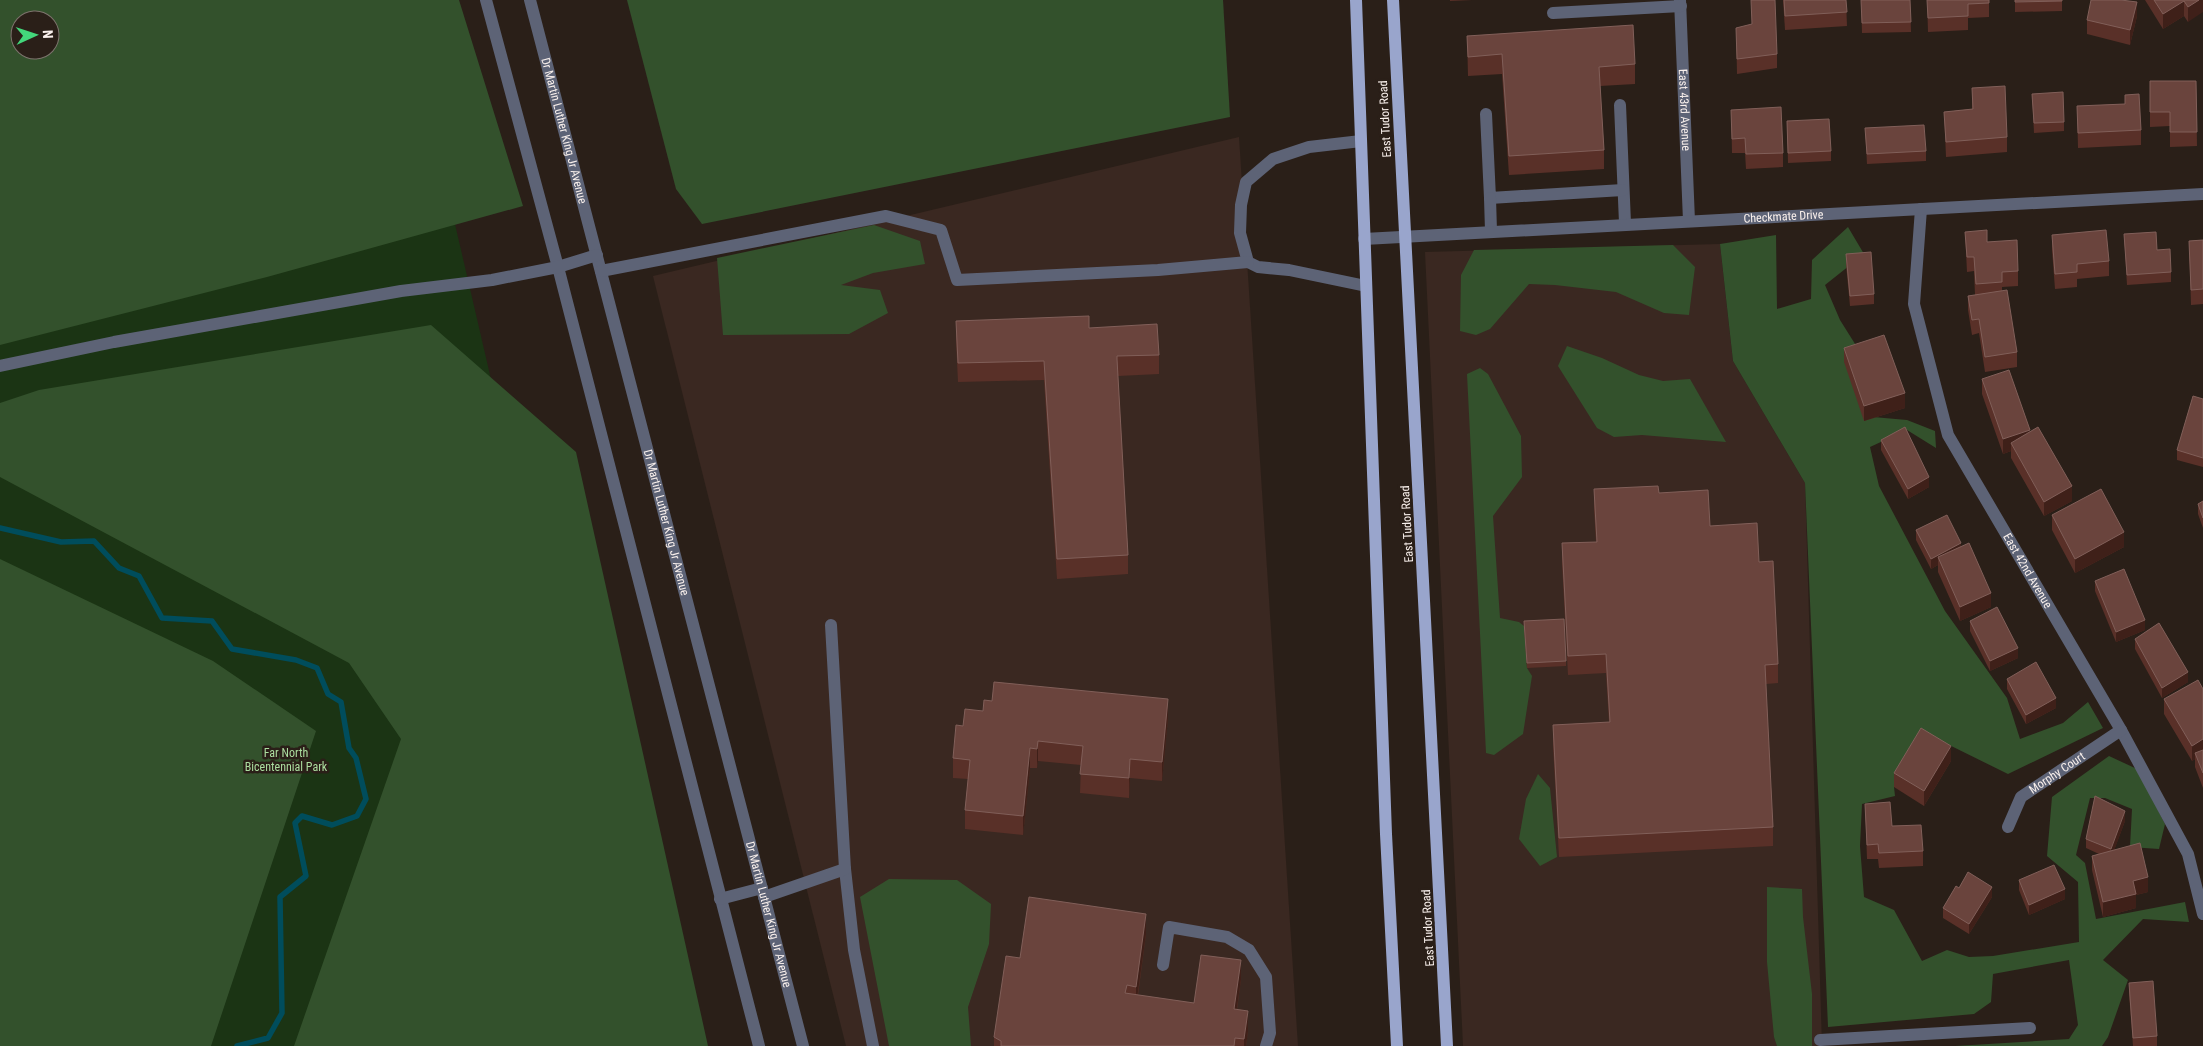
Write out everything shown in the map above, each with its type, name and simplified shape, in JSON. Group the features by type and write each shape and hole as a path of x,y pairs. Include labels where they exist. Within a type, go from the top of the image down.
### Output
{"main road":[{"name":"East Tudor Road","path":"1356,0 1387,844 1397,1046"},
{"name":"East Tudor Road","path":"1393,0 1448,1046"}],"street":[{"path":"486,0 558,267 759,1046"},
{"name":"Dr Martin Luther King Jr Avenue","path":"530,0 803,1046"},
{"path":"1553,13 1634,4 1681,3"},
{"name":"East 43rd Avenue","path":"1681,3 1689,221"},
{"path":"1620,105 1625,223"},
{"path":"1486,114 1491,231"},
{"path":"1248,262 1240,233 1240,205 1246,182 1273,159 1309,147 1361,141"},
{"path":"1490,198 1624,190"},
{"name":"Checkmate Drive","path":"1364,239 1625,223 2203,194"},
{"name":"East 42nd Avenue","path":"1920,209 1914,304 1948,435 2121,730 2188,854 2203,914"},
{"path":"600,271 886,216 941,230 957,280 1158,270 1248,262 1258,267 1289,270 1366,286"},
{"path":"0,366 142,337 401,291 492,280 558,267 597,255"},
{"path":"831,625 845,869 854,950 874,1046"},
{"name":"Morphy Court","path":"2008,827 2020,797 2121,730"},
{"path":"720,899 763,892 845,869"},
{"path":"1163,965 1168,927 1227,937 1249,950 1266,977 1270,1033 1266,1046"},
{"path":"1820,1040 2030,1028"}],"shaded area":[{"path":"1239,137 1298,1046 846,1046 653,276"},
{"path":"1720,244 1733,361 1805,483 1822,1046 1463,1046 1425,252"}],"green space":[{"name":"Far North Bicentennial Park","path":"0,0 403,0 552,642 653,1046 0,1046"},
{"path":"0,0 459,0 523,206 267,277 0,345"},
{"path":"627,0 1223,0 1230,117 702,224 676,189"},
{"path":"874,225 920,241 925,264 873,273 841,285 880,290 888,313 849,334 723,335 717,258"},
{"path":"1848,227 1864,254 1825,285 1840,320 1862,355 1873,417 1907,420 1935,431 1936,448 1907,430 1870,447 1879,486 1945,611 2007,698 2020,739 2063,723 2088,702 2103,728 2008,774 1933,737 1894,787 1895,796 1862,804 1860,846 1864,897 1894,910 1922,961 1947,950 1969,957 1993,956 2079,942 2078,882 2047,856 2052,797 2109,756 2137,769 2165,824 2159,849 2130,847 2132,809 2105,798 2090,798 2076,855 2085,863 2096,919 2185,902 2189,922 2143,919 2103,960 2128,980 2108,1037 2102,1046 1955,1046 2069,1039 2078,1025 2069,960 1993,974 1991,1002 1974,1014 1828,1027 1805,483 1733,361 1720,244 1776,235 1777,309 1811,299 1812,260"},
{"path":"1673,245 1695,267 1689,315 1664,313 1616,292 1529,284 1490,329 1476,335 1460,331 1461,275 1474,250"},
{"path":"431,325 576,452 708,1046 294,1046 401,739 349,663 0,477 0,403 39,390"},
{"path":"1567,346 1602,358 1639,375 1663,381 1690,379 1726,442 1642,435 1614,437 1597,428 1558,366"},
{"path":"1480,368 1488,374 1521,436 1522,477 1493,516 1500,618 1519,622 1524,626 1527,668 1532,676 1523,734 1494,755 1486,753 1467,374"},
{"path":"0,559 213,661 316,731 211,1046 0,1046"},
{"path":"1538,774 1550,788 1557,857 1540,866 1519,839 1526,799"},
{"path":"889,879 957,880 991,904 989,944 968,1007 971,1046 889,1046 860,897"},
{"path":"1767,887 1802,889 1803,917 1812,994 1812,1046 1777,1046 1774,1037 1767,962"}],"building":[{"path":"1751,0 1775,0 1777,54 1737,59 1736,28 1752,24"},
{"path":"1784,0 1846,0 1847,12 1785,16"},
{"path":"1861,0 1910,0 1911,22 1862,23"},
{"path":"1927,0 1989,0 1989,3 1968,4 1968,16 1928,18"},
{"path":"2015,0 2062,0 2062,1 2015,2"},
{"path":"2091,0 2137,2 2130,30 2087,20"},
{"path":"2154,0 2199,0 2188,7 2184,1 2163,14"},
{"path":"1633,25 1635,64 1599,67 1604,150 1509,156 1502,54 1468,57 1467,36"},
{"path":"2150,81 2196,81 2197,132 2170,132 2170,112 2150,112"},
{"path":"2005,86 2007,137 1946,142 1944,112 1973,109 1972,88"},
{"path":"2063,92 2064,122 2034,123 2032,94"},
{"path":"2139,94 2141,130 2078,133 2077,106 2125,104 2125,95"},
{"path":"1781,107 1783,153 1746,154 1745,138 1732,139 1731,110"},
{"path":"1829,119 1831,151 1788,153 1787,121"},
{"path":"1924,125 1926,151 1867,154 1865,128"},
{"path":"1987,230 1987,242 2017,240 2018,271 2002,272 2002,282 1976,284 1974,257 1967,257 1965,232"},
{"path":"2106,230 2109,261 2077,264 2077,272 2055,274 2052,235"},
{"path":"2156,232 2157,250 2170,249 2171,272 2127,275 2124,234"},
{"path":"2203,240 2203,289 2191,290 2189,241"},
{"path":"1871,252 1874,294 1850,296 1846,254"},
{"path":"2007,290 2017,352 1985,357 1979,319 1972,320 1968,296"},
{"path":"1089,316 1089,328 1157,324 1159,355 1117,356 1128,555 1057,559 1044,361 958,363 956,321"},
{"path":"1884,335 1905,393 1864,406 1844,348"},
{"path":"2009,370 2030,430 2003,439 1982,379"},
{"path":"2193,396 2203,399 2203,458 2177,450"},
{"path":"1905,427 1929,477 1908,489 1881,440"},
{"path":"2038,427 2072,486 2044,502 2011,443"},
{"path":"1658,486 1659,493 1708,490 1710,526 1757,523 1759,562 1773,561 1778,664 1765,665 1773,827 1559,838 1553,725 1610,722 1606,654 1568,656 1562,543 1597,542 1594,489"},
{"path":"2101,489 2124,532 2075,559 2052,515"},
{"path":"2203,501 2203,518 2198,504"},
{"path":"1947,515 1961,543 1931,559 1916,530"},
{"path":"1969,543 1991,593 1960,607 1938,557"},
{"path":"2124,569 2145,620 2116,632 2095,581"},
{"path":"1997,607 2018,648 1990,661 1970,621"},
{"path":"1564,619 1566,661 1527,663 1524,621"},
{"path":"2159,623 2188,672 2162,688 2135,639"},
{"path":"2036,662 2056,698 2026,715 2007,679"},
{"path":"2198,680 2203,689 2203,739 2192,746 2164,699"},
{"path":"994,682 1168,699 1162,762 1130,759 1129,778 1080,774 1083,746 1038,741 1037,749 1030,748 1023,816 965,810 970,760 953,758 956,725 963,726 965,709 983,711 984,700 992,701"},
{"path":"1921,728 1951,746 1924,791 1894,773"},
{"path":"2203,750 2203,773 2195,753"},
{"path":"2095,796 2125,811 2111,849 2086,839"},
{"path":"1890,802 1892,826 1921,825 1923,851 1879,853 1878,844 1867,845 1865,804"},
{"path":"2140,843 2148,877 2133,881 2136,894 2103,902 2092,856"},
{"path":"2054,865 2065,889 2029,905 2019,880"},
{"path":"1968,872 1992,887 1969,924 1943,908 1956,886 1959,888"},
{"path":"1029,897 1146,914 1136,987 1127,985 1125,993 1194,1003 1201,955 1241,960 1234,1009 1248,1011 1244,1039 1235,1038 1234,1046 1001,1046 1001,1041 994,1037 1006,956 1020,958"},
{"path":"2153,981 2157,1036 2133,1038 2129,983"}],"waterway":[{"path":"0,528 61,542 94,541 119,568 139,576 162,618 212,621 232,649 296,660 317,668 328,694 341,702 349,748 356,758 366,799 357,816 332,825 302,816 295,823 306,876 280,897 282,1013 268,1038 237,1046"}]}
